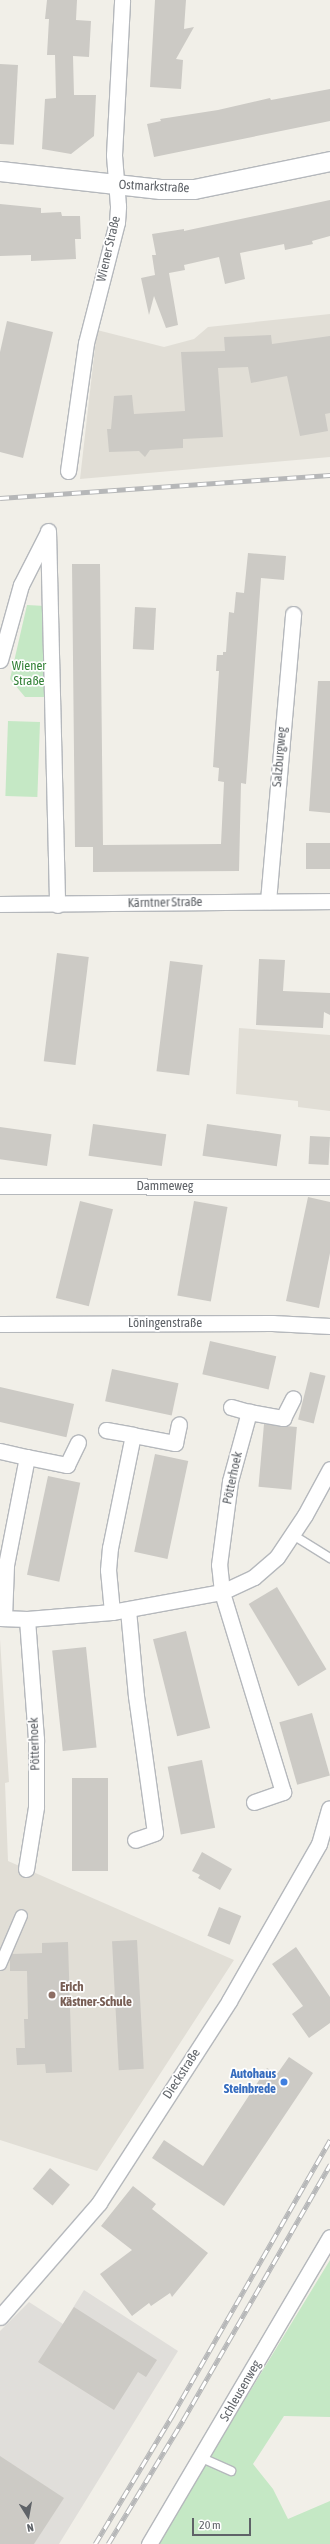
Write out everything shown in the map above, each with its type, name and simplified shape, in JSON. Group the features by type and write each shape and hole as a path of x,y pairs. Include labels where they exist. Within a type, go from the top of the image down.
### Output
{"street":[{"name":"Wiener Straße","path":"68,471 86,343 116,222 118,206 114,155 122,0"},
{"name":"Ostmarkstraße","path":"0,171 160,189 194,189 330,161"},
{"path":"1,651 21,584 48,531 57,905"},
{"name":"Salzburgweg","path":"268,901 293,614"},
{"name":"Kärntner Straße","path":"0,904 57,905 330,901"},
{"name":"Dammeweg","path":"0,1186 330,1187"},
{"name":"Löningenstraße","path":"0,1324 272,1323 330,1326"},
{"path":"231,1407 283,1418 293,1398"},
{"name":"Pötterhoek","path":"249,1412 230,1481 220,1565 222,1592 283,1792 254,1802"},
{"path":"106,1430 175,1442 179,1424"},
{"path":"112,1612 108,1570 110,1548 133,1435"},
{"path":"0,1451 27,1458 67,1465 78,1442"},
{"path":"27,1458 6,1565 2,1618 26,1618 112,1612 222,1592 254,1577 277,1557 293,1535 330,1469"},
{"path":"128,1610 136,1696 155,1833 135,1840"},
{"name":"Pötterhoek","path":"26,1618 36,1739 36,1807 26,1869"},
{"name":"Dieckstraße","path":"0,2317 99,2203 229,2001 318,1844 329,1808"},
{"path":"0,1964 21,1915"},
{"name":"Schleusenweg","path":"149,2544 202,2458 330,2237"}],"lane":[{"path":"293,1535 330,1558"},
{"path":"202,2458 231,2471"}],"shaded area":[{"path":"330,314 330,457 80,479 97,330 164,347 194,339 208,327"},
{"path":"239,1028 330,1035 330,1111 298,1107 298,1101 236,1094"},
{"path":"0,1639 9,1782 5,1783 8,1861 234,1960 97,2171 0,2140"},
{"path":"84,2290 178,2351 59,2544 0,2544 0,2331 29,2302 63,2324"}],"green space":[{"name":"Wiener Straße","path":"27,605 45,606 47,697 25,697 10,679"},
{"path":"8,721 40,722 37,797 5,796"},
{"path":"330,2260 330,2417 284,2416 253,2464 273,2489 288,2519 330,2501 330,2544 157,2544"}],"building":[{"path":"47,0 77,0 76,20 91,21 89,57 73,56 74,95 96,95 94,136 71,154 42,149 45,99 56,98 55,55 47,55 49,19 45,19"},
{"path":"155,0 186,0 184,29 194,27 176,59 183,60 181,89 150,87"},
{"path":"0,64 18,65 14,145 0,144"},
{"path":"330,89 330,121 154,157 147,124 161,121 160,119 218,110 270,98 271,100"},
{"path":"330,200 330,236 312,241 313,244 285,250 284,244 240,253 245,279 225,284 219,257 184,265 185,270 169,273 178,325 166,328 154,296 149,315 141,278 155,275 152,255 156,255 152,234 184,229 184,231"},
{"path":"0,204 41,208 41,213 61,212 62,216 80,216 81,239 75,239 76,259 31,261 31,255 0,256"},
{"path":"7,321 53,332 23,458 0,452 0,352"},
{"path":"271,335 272,344 330,336 330,413 325,414 328,431 300,436 287,376 251,383 248,367 218,368 223,437 183,439 183,448 150,450 145,457 139,451 109,452 107,429 111,429 114,396 132,395 134,414 185,411 181,352 225,351 224,337"},
{"path":"248,553 286,556 284,580 261,578 246,784 241,783 239,871 93,872 93,847 75,847 72,564 100,564 103,845 221,844 224,782 218,781 219,768 213,767 219,671 216,671 217,655 223,655 223,652 226,652 229,612 234,613 236,592 244,593"},
{"path":"135,607 156,608 154,650 133,649"},
{"path":"318,681 330,681 330,813 309,811"},
{"path":"306,843 330,843 330,869 306,869"},
{"path":"57,953 89,957 75,1065 44,1061"},
{"path":"259,959 285,960 283,991 330,993 330,1015 324,1012 323,1028 256,1025"},
{"path":"170,961 203,965 189,1075 156,1071"},
{"path":"93,1124 166,1134 162,1166 89,1156"},
{"path":"207,1124 281,1134 277,1166 203,1156"},
{"path":"0,1127 51,1134 47,1166 0,1159"},
{"path":"310,1136 330,1137 329,1165 309,1164"},
{"path":"308,1197 330,1202 330,1253 319,1308 286,1301"},
{"path":"80,1201 113,1209 89,1306 56,1298"},
{"path":"194,1201 227,1207 211,1301 177,1296"},
{"path":"210,1341 276,1356 269,1389 202,1374"},
{"path":"112,1369 179,1383 172,1415 105,1401"},
{"path":"310,1372 326,1376 314,1423 298,1420"},
{"path":"0,1387 74,1404 66,1437 0,1422"},
{"path":"264,1424 297,1427 291,1490 259,1487"},
{"path":"155,1454 188,1461 167,1559 134,1552"},
{"path":"48,1476 80,1483 59,1582 27,1575"},
{"path":"277,1587 326,1669 298,1686 249,1604"},
{"path":"186,1631 210,1728 177,1736 153,1639"},
{"path":"86,1647 97,1747 63,1751 52,1651"},
{"path":"312,1713 330,1775 297,1785 279,1722"},
{"path":"202,1760 215,1828 181,1834 168,1767"},
{"path":"72,1778 108,1778 108,1871 72,1871"},
{"path":"202,1852 232,1869 220,1890 198,1878 200,1875 192,1871"},
{"path":"219,1907 241,1916 230,1945 207,1936"},
{"path":"137,1940 144,2069 119,2070 112,1941"},
{"path":"68,1942 72,2072 46,2073 45,2064 17,2065 16,2048 25,2048 24,2019 28,2019 27,1971 10,1971 10,1958 12,1954 42,1953 42,1943"},
{"path":"296,1947 330,1997 330,2023 309,2038 292,2014 303,2006 272,1964"},
{"path":"289,2057 313,2073 224,2206 152,2158 164,2140 203,2166 267,2068 277,2074"},
{"path":"50,2168 70,2185 53,2205 33,2189"},
{"path":"133,2186 156,2204 152,2209 208,2253 172,2297 170,2293 151,2306 149,2303 132,2316 100,2274 132,2250 101,2226"},
{"path":"74,2307 157,2360 146,2377 138,2372 114,2410 38,2362"},
{"path":"0,2456 64,2498 34,2544 0,2544"}],"railway":[{"path":"0,498 330,475"},
{"path":"95,2544 173,2414 330,2140"},
{"path":"108,2544 183,2420 330,2164"}],"place":[{"name":"Erich Kästner-Schule","path":"52,1995"},
{"name":"Autohaus Steinbrede","path":"284,2082"}]}
